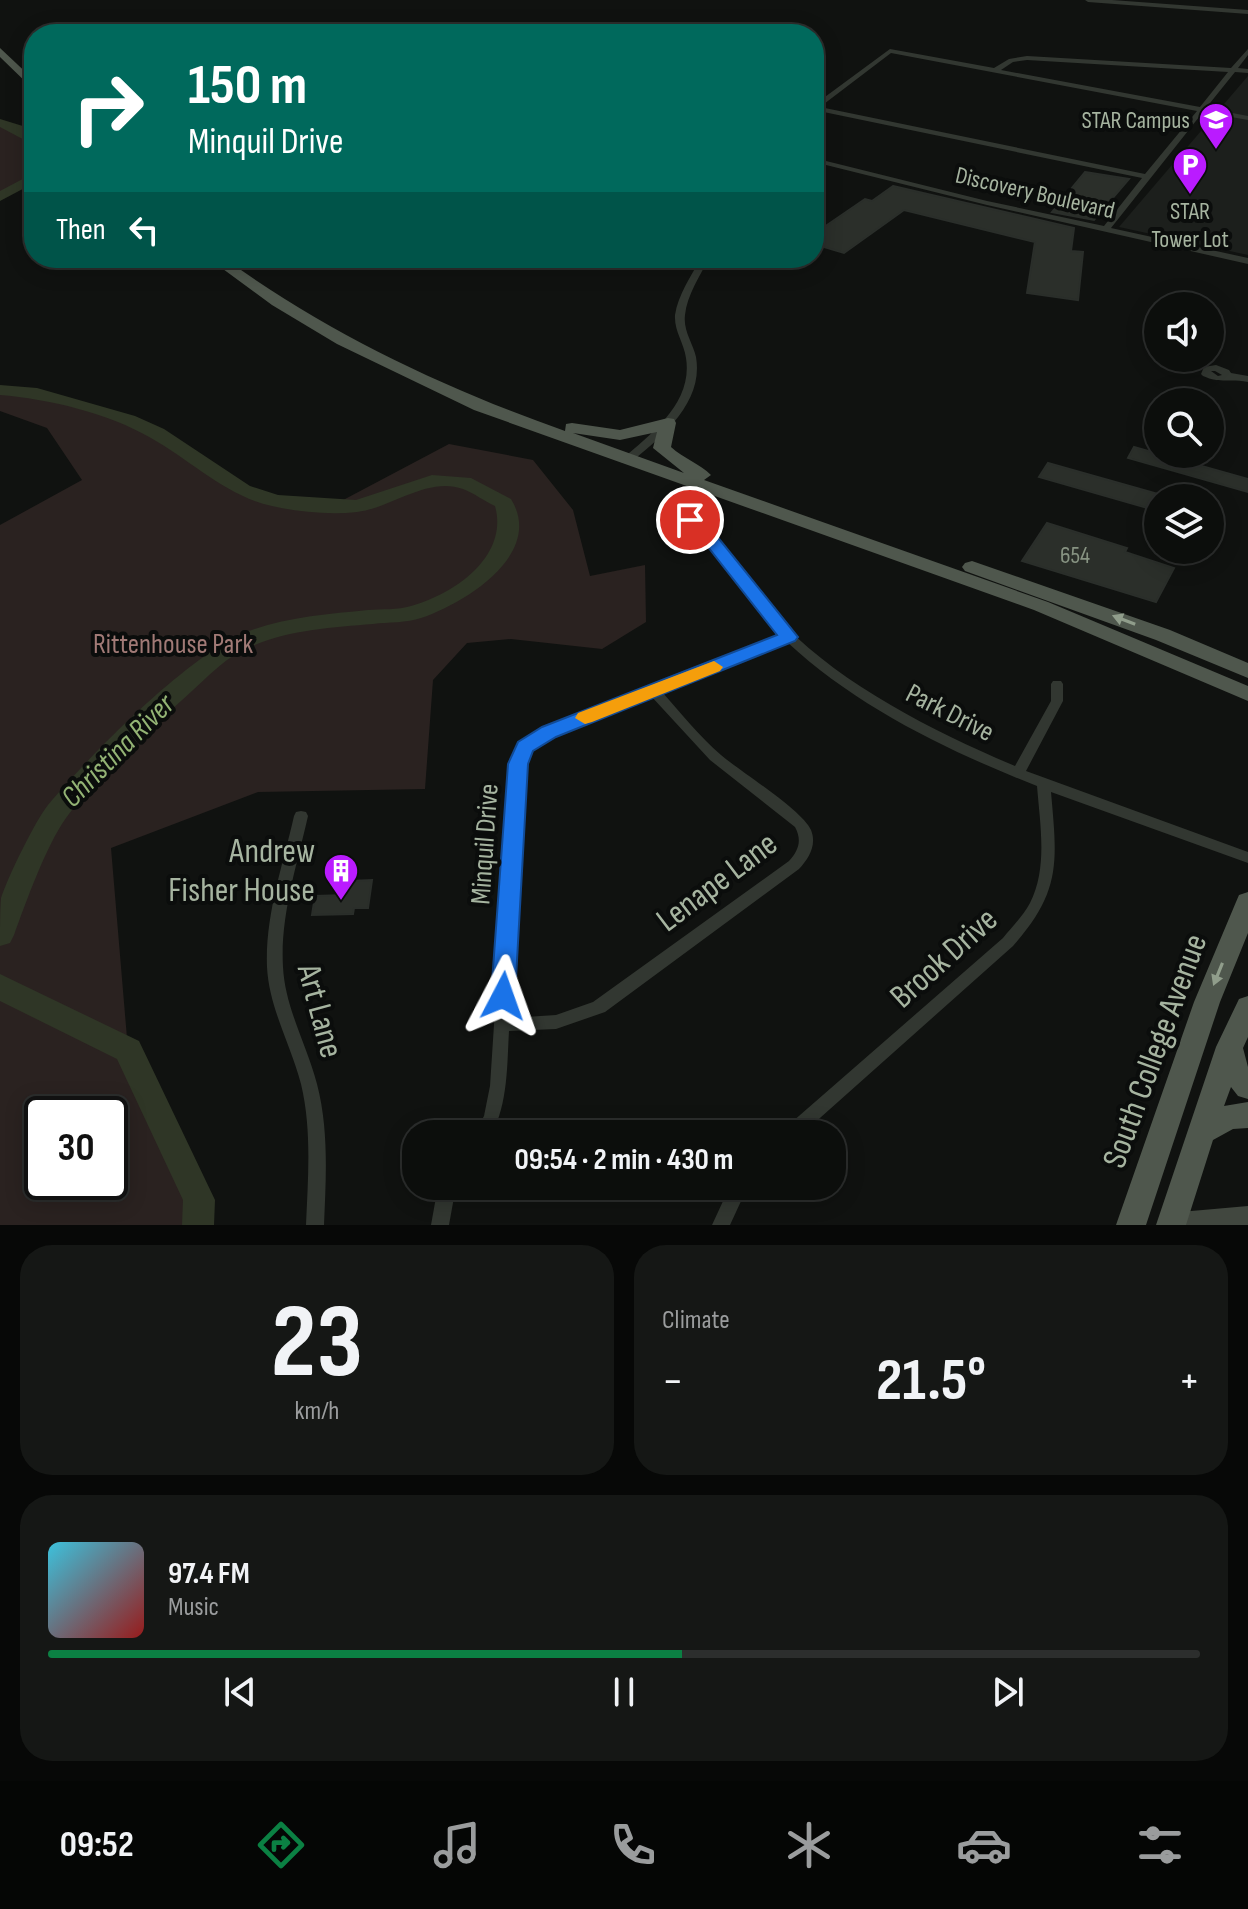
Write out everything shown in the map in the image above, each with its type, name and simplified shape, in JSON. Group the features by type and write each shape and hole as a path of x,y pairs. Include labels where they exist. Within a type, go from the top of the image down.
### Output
{"main road":[{"path":"0,51 24,76"},
{"path":"230,268 300,316 401,371 480,406 632,456 1041,606 1244,688"},
{"path":"252,268 309,307 387,349 479,392 572,428 632,456 702,475 1248,664"},
{"path":"572,428 608,438 624,438 668,423"},
{"path":"668,423 662,448 679,463 702,475"},
{"path":"1163,635 1244,688"},
{"name":"South College Avenue","path":"1131,1225 1207,1002 1248,902"},
{"path":"1171,1225 1230,1047 1248,1007"},
{"path":"1230,1047 1236,1074 1248,1087"},
{"path":"1200,1133 1229,1117 1248,1115"}],"street":[{"path":"1088,0 1248,12"},
{"path":"824,100 890,51 1248,118"},
{"path":"1105,230 1248,51"},
{"path":"995,71 1011,60 1027,58 1248,71"},
{"path":"824,110 1147,177"},
{"name":"Discovery Boulevard","path":"824,162 1248,261"},
{"path":"632,456 668,423 683,401 692,379 681,314 701,268"},
{"path":"1228,375 1248,379"},
{"name":"Park Drive","path":"690,520 710,538 788,637 836,676 893,713 938,738 1043,782 1248,858"},
{"name":"Minquil Drive","path":"489,1120 496,1103 520,755 539,736 788,637"},
{"path":"1019,772 1057,701 1057,684"},
{"name":"Lenape Lane","path":"501,1025 556,1022 599,1007 794,865 805,853 807,838 800,823 715,757 654,691"},
{"name":"Brook Drive","path":"806,1120 1008,942 1034,913 1044,893 1049,868 1043,782"},
{"name":"Art Lane","path":"301,816 277,928 275,967 280,1005 313,1105 317,1166 315,1225"},
{"path":"440,1225 444,1200"},
{"path":"721,1225 733,1200"},
{"path":"1180,1225 1248,1219"}],"shaded area":[{"name":"STAR Campus","path":"1248,76 1248,255 1119,227"}],"green space":[{"path":"0,124 21,130 24,134 24,180 12,193 0,197"},
{"name":"Rittenhouse Park","path":"0,390 37,393 129,420 157,433 243,490 293,504 330,507 449,444 533,460 573,510 590,576 645,565 646,622 602,649 511,639 467,643 433,680 425,789 258,792 111,848 128,1050 199,1200 198,1225 0,1225 0,525 82,480 47,428 0,411"}],"building":[{"path":"1085,172 1129,179 1094,220 1052,212"},
{"path":"893,186 1074,228 1071,251 1083,252 1078,300 1027,293 1035,242 904,210 844,253 824,247 824,227 865,199 872,201"},
{"path":"1134,447 1144,450 1144,463 1128,458"},
{"path":"1048,463 1144,490 1144,507 1039,477"},
{"path":"1163,468 1209,468 1248,479 1248,492"},
{"path":"1047,523 1127,548 1125,552 1144,558 1144,564 1174,568 1156,602 1022,561"},
{"name":"Andrew Fisher House","path":"372,880 368,908 354,908 353,914 312,915 315,896 348,895 350,881"}],"waterway":[{"name":"Christina River","path":"0,123 24,133"},
{"name":"Christina River","path":"0,197 24,183"},
{"name":"Christina River","path":"0,390 37,393 128,420 157,433 243,490 275,501 312,506 358,506 432,481 464,482 504,503 510,524 506,544 495,561 475,580 446,599 414,613 316,622 257,636 219,655 132,732 55,814 0,935"},
{"name":"Christina River","path":"0,986 27,1003 128,1050 199,1200 198,1225"}],"slow traffic":[{"path":"585,718 714,667"}],"place":[{"name":"STAR Campus","path":"1216,151"},
{"name":"STAR Tower Lot","path":"1190,196"},
{"name":"Andrew Fisher House","path":"341,902"}],"route":[{"path":"503,996 518,764 525,747 549,732 788,637 756,601 710,538 690,520"}]}
